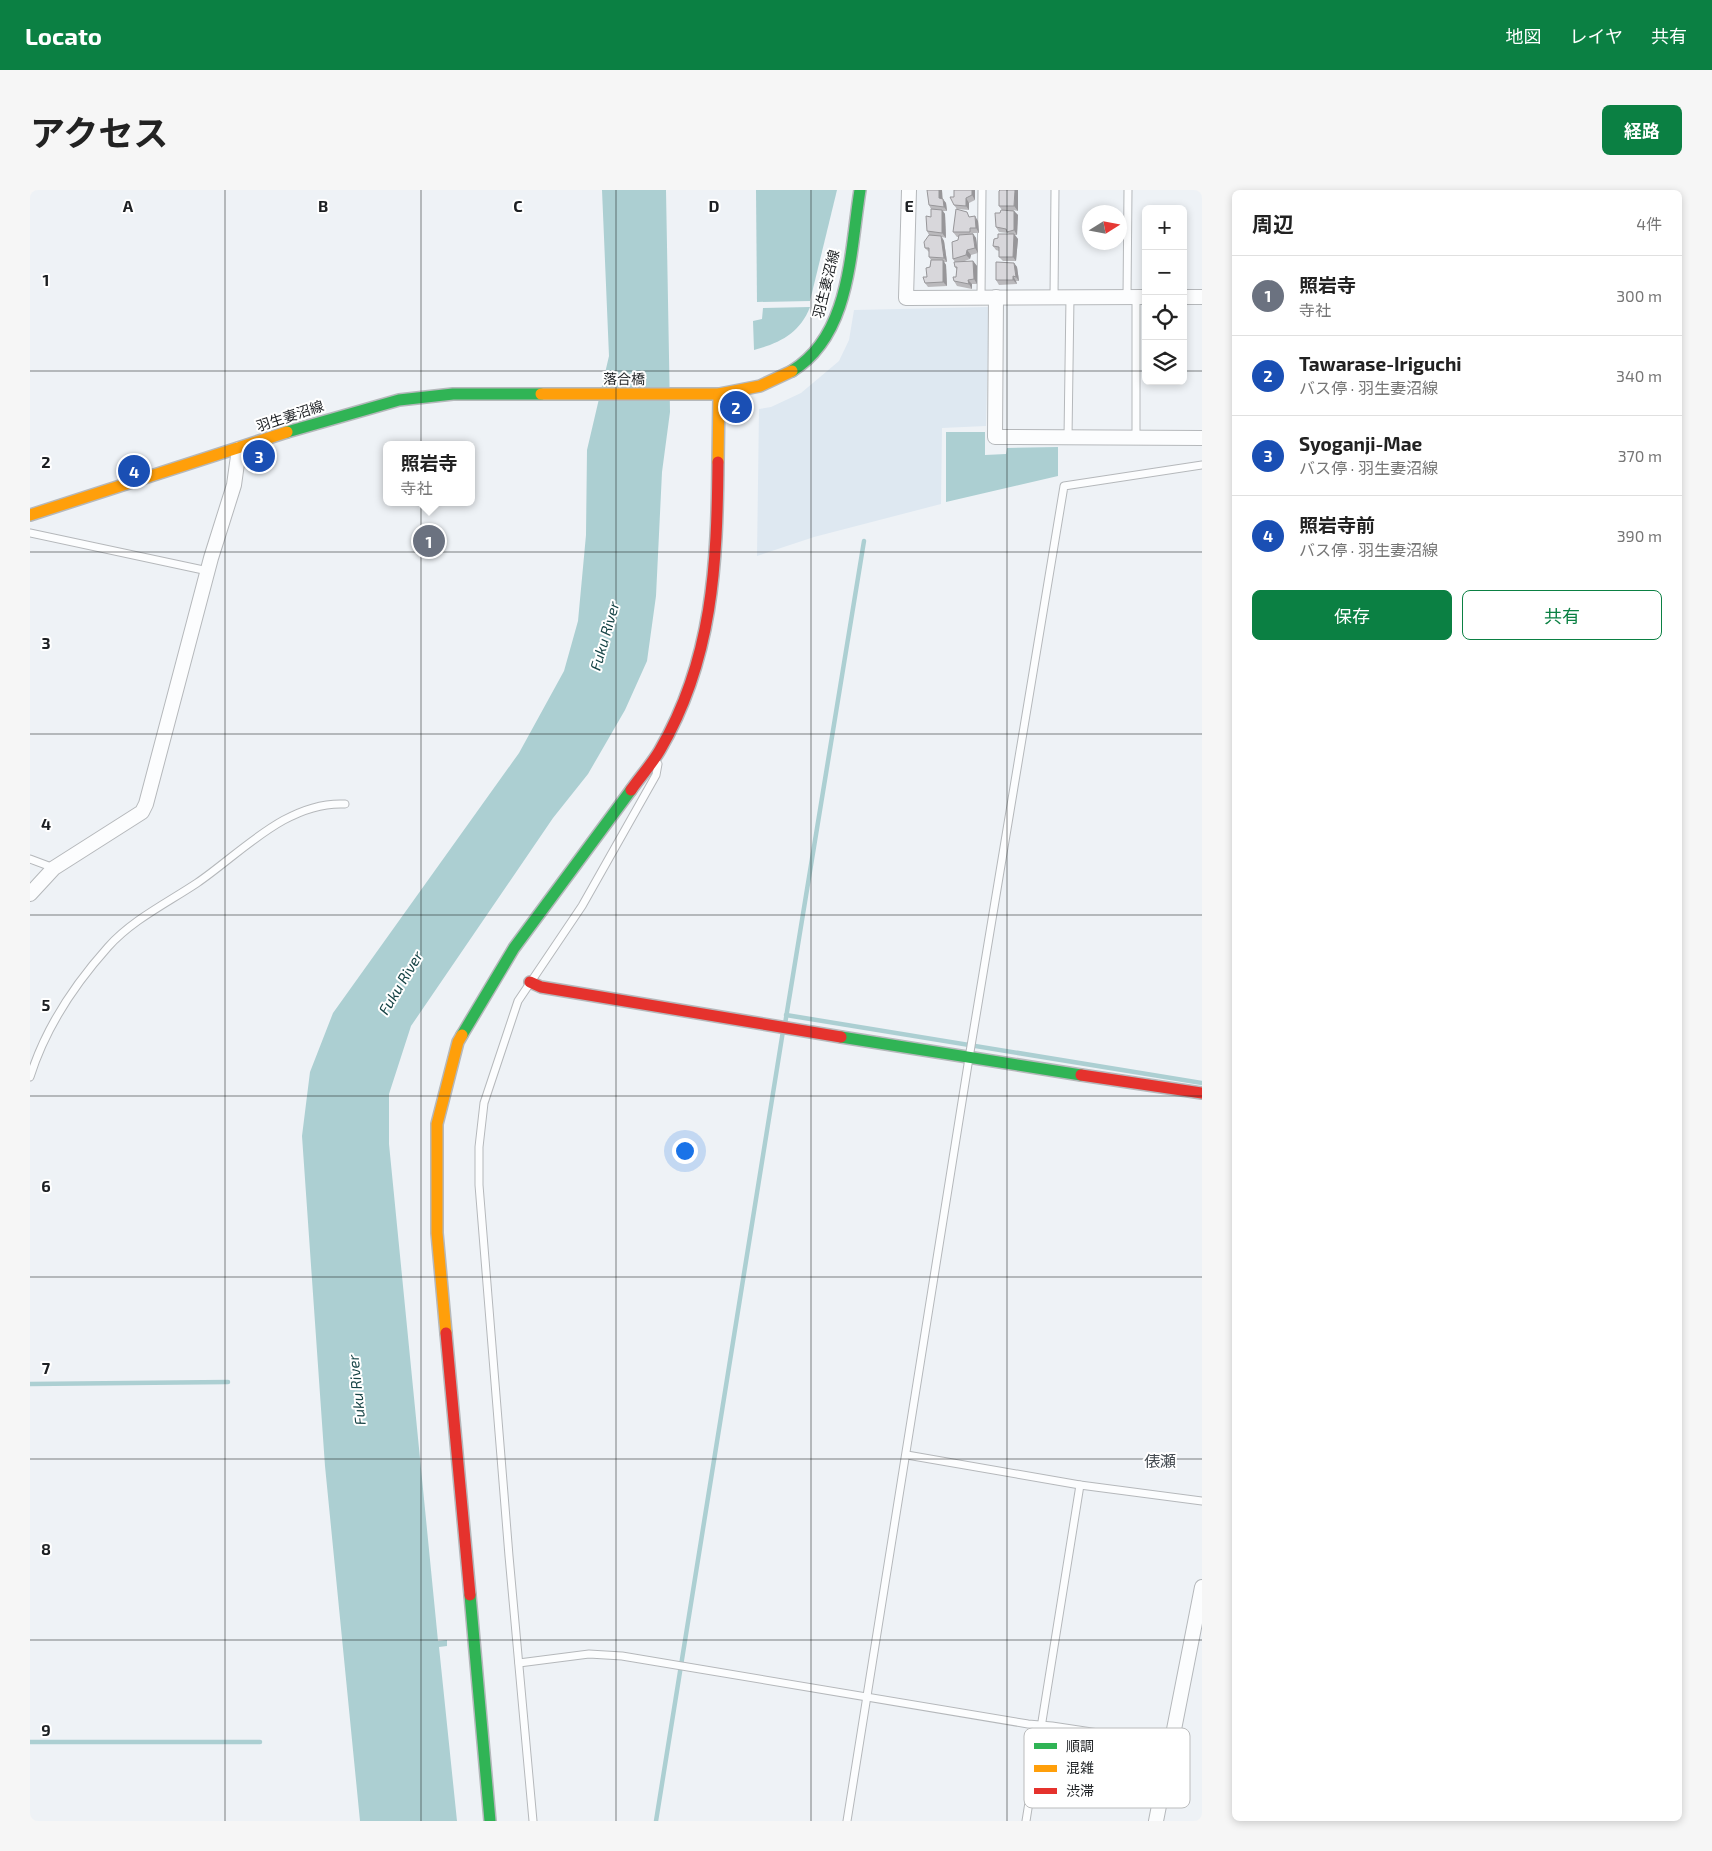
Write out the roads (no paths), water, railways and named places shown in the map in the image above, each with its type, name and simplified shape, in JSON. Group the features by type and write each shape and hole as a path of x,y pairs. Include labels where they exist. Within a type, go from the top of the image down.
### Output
{"street":[{"name":"羽生妻沼線","path":"713,395 759,386 775,380 801,365 824,341 833,324 842,294 860,190"},
{"path":"909,190 906,298 1136,297"},
{"path":"996,297 995,437 1202,438"},
{"path":"1187,297 1202,297"},
{"name":"羽生妻沼線","path":"30,516 319,422 399,400 453,394 539,393"},
{"name":"落合橋","path":"539,393 713,395"},
{"path":"490,1821 438,1243 436,1124 458,1042 463,1033 519,941 660,750 688,689 710,611 717,533 713,395"},
{"path":"30,894 54,868 142,812 146,804 208,572 234,485 239,448"},
{"path":"530,982 541,987 969,1058 1202,1093"},
{"path":"1174,1728 1202,1587"},
{"path":"1156,1821 1159,1808"}],"lane":[{"path":"980,297 982,190"},
{"path":"1054,297 1055,190"},
{"path":"1128,190 1136,297 1136,438"},
{"path":"1068,437 1070,297"},
{"path":"847,1821 969,1058 1064,486 1202,465"},
{"path":"30,533 208,572"},
{"path":"533,1821 479,1185 479,1147 484,1103 518,1001 582,906 629,826 656,775 660,750"},
{"path":"30,1077 49,1029 88,973 126,929 198,882 253,839 283,822 321,806 344,804"},
{"path":"30,859 54,868"},
{"path":"907,1455 1080,1485 1202,1501"},
{"path":"1040,1728 1080,1485"},
{"path":"519,1663 590,1654 622,1656 866,1698 1061,1728"},
{"path":"1026,1821 1028,1808"}],"water":[{"name":"Fuku River","path":"602,190 666,190 670,412 662,472 656,596 647,661 625,710 588,774 553,818 411,1026 389,1094 389,1144 438,1641 447,1640 447,1646 439,1647 457,1821 360,1821 325,1466 302,1136 310,1072 333,1013 519,753 564,671 578,621 586,535 587,450 609,356"},
{"path":"756,190 837,190 810,301 757,302"},
{"path":"810,307 801,324 788,336 754,350 753,321 762,319 763,308"},
{"path":"946,432 985,432 985,455 1006,454 1007,448 1058,447 1058,476 946,502"}],"waterway":[{"path":"785,1024 864,541"},
{"path":"786,1015 1202,1083"},
{"path":"656,1821 783,1031"},
{"path":"30,1384 228,1382"},
{"path":"30,1742 260,1742"}],"place":[{"name":"Tawarase-Iriguchi","path":"736,407"},
{"name":"Syoganji-Mae","path":"259,456"},
{"name":"照岩寺前","path":"134,471"},
{"name":"照岩寺","path":"429,541"}],"district":[{"name":"俵瀬","path":"1160,1461"}]}
